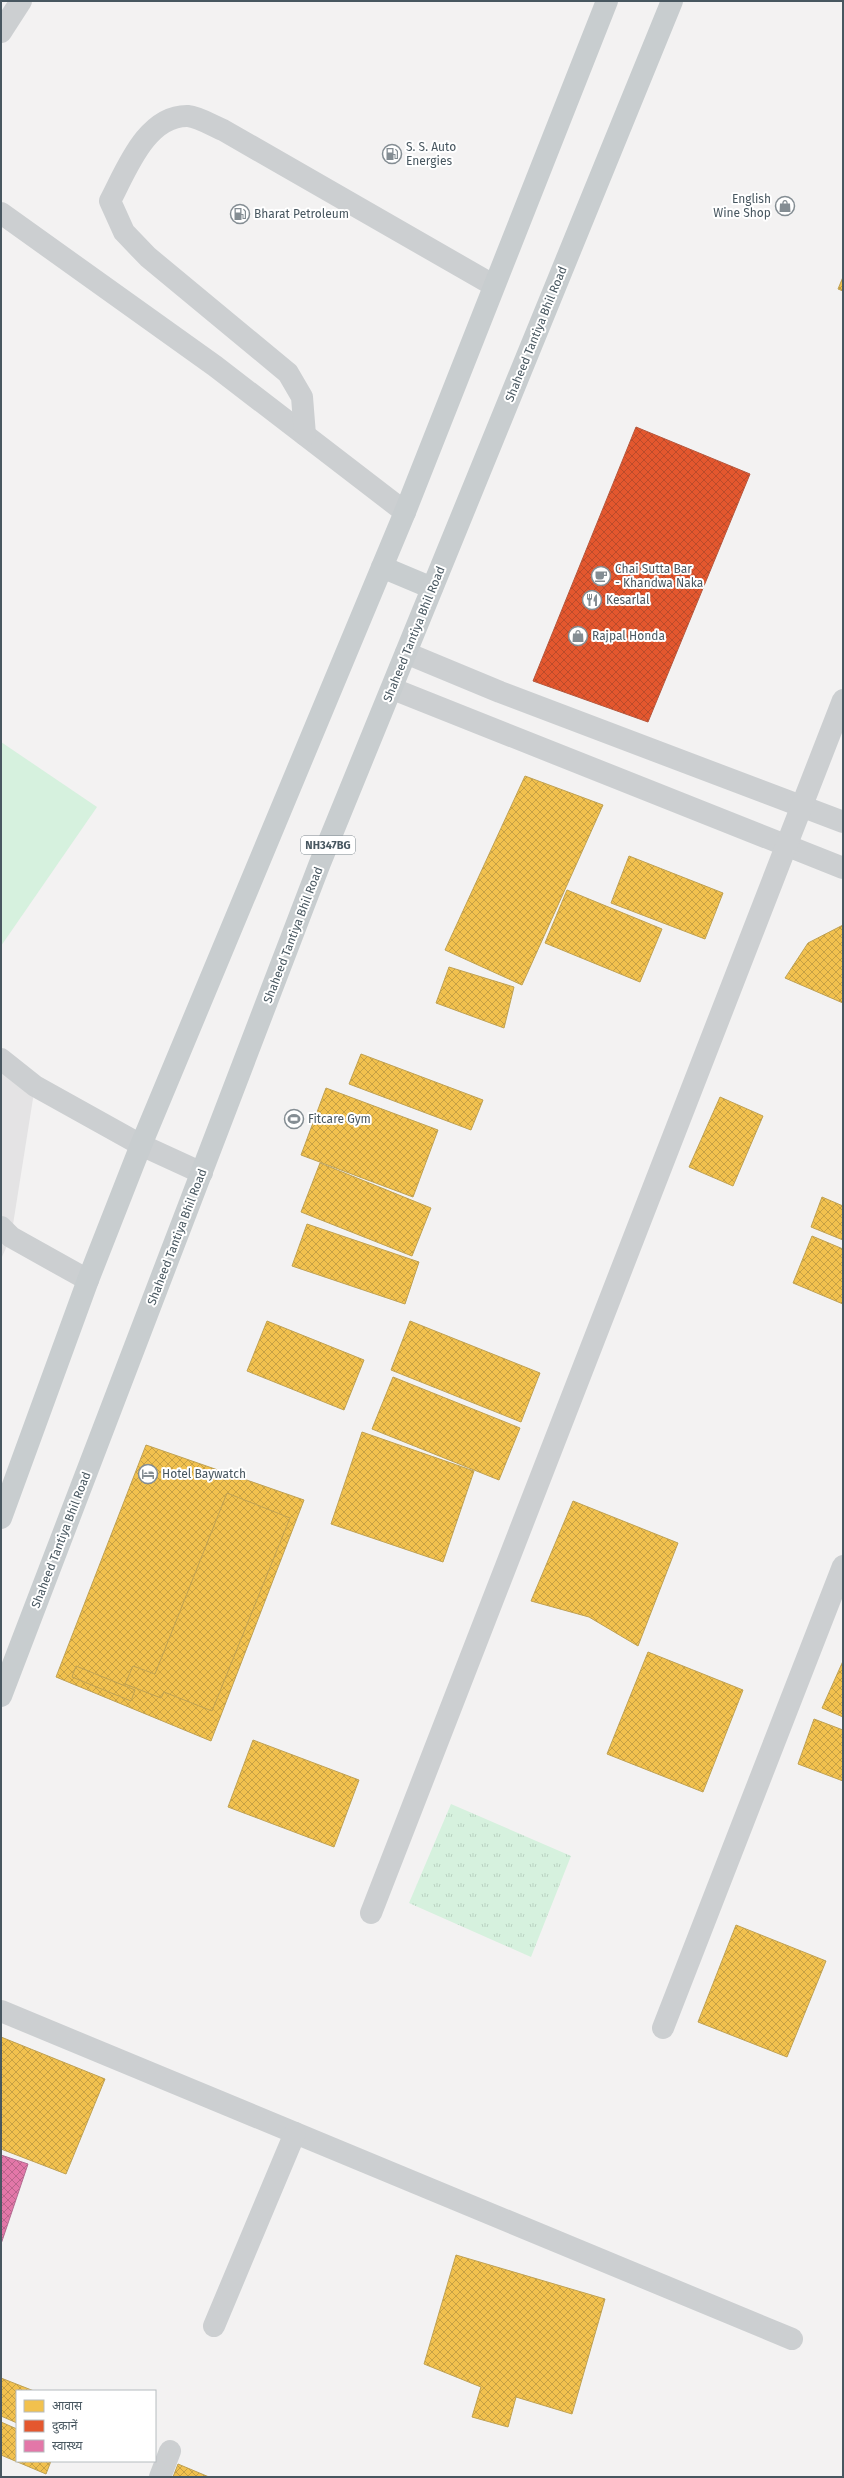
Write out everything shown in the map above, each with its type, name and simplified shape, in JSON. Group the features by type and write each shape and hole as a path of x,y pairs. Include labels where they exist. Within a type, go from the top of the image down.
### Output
{"main road":[{"path":"1,1518 88,1280 141,1145 405,512 493,285 607,1"},
{"name":"Shaheed Tantiya Bhil Road","path":"1,1696 320,864 393,689 432,588 672,1"},
{"path":"382,567 432,588"}],"street":[{"path":"1,32 21,1"},
{"path":"305,435 302,397 288,373 148,257 124,232 110,201 145,139 165,122 188,116 223,130 493,285"},
{"path":"1,212 215,366 405,512"},
{"path":"406,653 500,692 843,822"},
{"path":"393,689 843,868"},
{"path":"372,1913 843,700"},
{"path":"1,1059 35,1086 141,1145 202,1172"},
{"path":"1,1227 11,1236 88,1280"},
{"path":"664,2028 843,1566"},
{"path":"1,2011 792,2339"},
{"path":"214,2326 295,2133"},
{"path":"160,2477 170,2451"}],"shaded area":[{"path":"1,1059 35,1086 11,1237 1,1259"}],"green space":[{"path":"1,742 97,807 1,946"},
{"path":"451,1804 571,1856 531,1957 409,1903"}],"building: आवास":[{"path":"843,277 843,291 838,289"},
{"path":"525,776 603,805 522,985 445,950"},
{"path":"629,856 723,893 705,939 611,903"},
{"path":"567,890 662,929 640,982 545,943"},
{"path":"843,925 843,1003 785,978 808,943"},
{"path":"449,967 514,987 504,1028 436,1003"},
{"path":"361,1054 483,1100 471,1130 349,1084"},
{"path":"326,1088 438,1130 413,1197 301,1155"},
{"path":"720,1097 763,1116 733,1186 689,1167"},
{"path":"320,1163 431,1208 412,1256 301,1212"},
{"path":"822,1197 843,1206 843,1240 811,1227"},
{"path":"307,1224 419,1262 405,1304 292,1266"},
{"path":"812,1236 843,1249 843,1304 793,1283"},
{"path":"267,1321 364,1360 344,1410 247,1371"},
{"path":"410,1321 540,1373 521,1422 391,1370"},
{"path":"393,1377 520,1428 499,1480 372,1429"},
{"path":"362,1432 474,1471 443,1562 331,1524"},
{"path":"146,1445 304,1500 211,1741 56,1677"},
{"path":"227,1493 290,1518 212,1711 164,1692 161,1698 125,1684 133,1666 155,1674"},
{"path":"573,1501 678,1543 638,1646 589,1617 531,1601"},
{"path":"648,1652 743,1690 703,1792 607,1754"},
{"path":"843,1661 843,1717 822,1708"},
{"path":"76,1666 135,1690 131,1701 72,1677"},
{"path":"814,1719 843,1730 843,1781 798,1764"},
{"path":"253,1740 359,1780 334,1847 228,1807"},
{"path":"736,1925 826,1961 787,2057 698,2022"},
{"path":"1,2037 105,2079 66,2174 1,2149"},
{"path":"456,2255 605,2299 572,2414 516,2397 508,2427 472,2417 481,2387 424,2364"},
{"path":"1,2378 31,2390 16,2390 16,2423 1,2416"},
{"path":"1,2422 16,2429 16,2461 1,2455"},
{"path":"18,2462 51,2462 46,2474"},
{"path":"178,2464 209,2477 173,2477"}],"building: दुकानें":[{"path":"636,427 750,474 648,722 533,681"}],"building: स्वास्थ्य":[{"path":"1,2155 28,2164 1,2244"}],"place":[{"name":"S. S. Auto Energies","path":"392,154"},
{"name":"English Wine Shop","path":"785,206"},
{"name":"Bharat Petroleum","path":"240,214"},
{"name":"Chai Sutta Bar - Khandwa Naka","path":"601,576"},
{"name":"Kesarlal","path":"592,600"},
{"name":"Rajpal Honda","path":"578,636"},
{"name":"Fitcare Gym","path":"294,1119"},
{"name":"Hotel Baywatch","path":"148,1474"}]}
